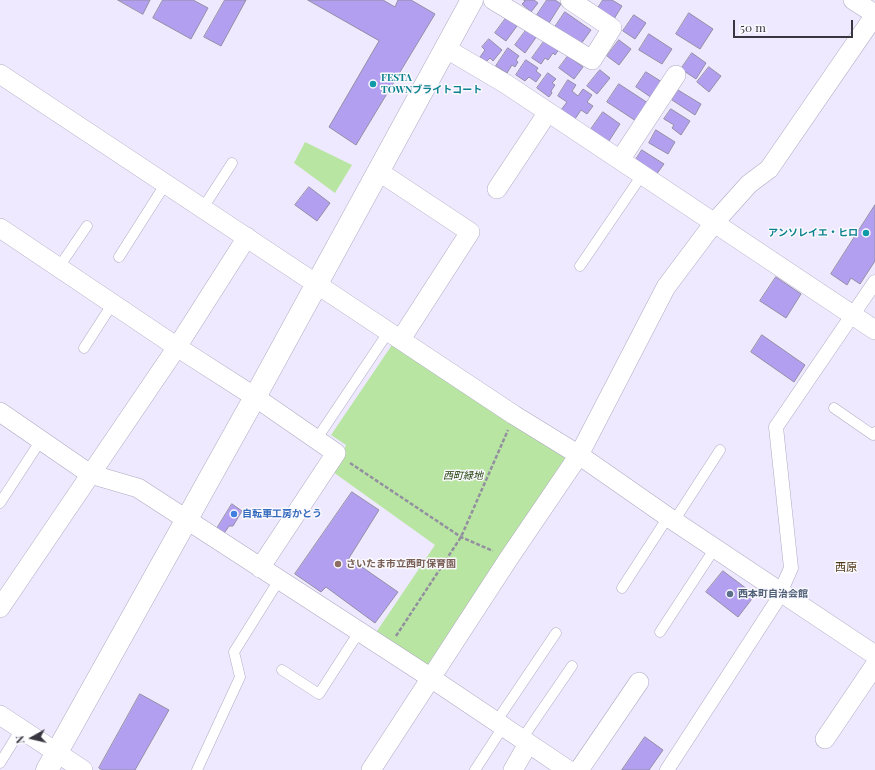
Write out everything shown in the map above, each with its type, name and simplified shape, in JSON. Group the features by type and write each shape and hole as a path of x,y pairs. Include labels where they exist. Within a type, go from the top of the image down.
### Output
{"street":[{"path":"52,761 255,397 472,0"},
{"path":"493,0 592,60 612,28 570,0"},
{"path":"371,770 509,558 579,455 666,287 714,223 749,184 769,169 875,15 853,0"},
{"path":"445,48 506,84 875,330"},
{"path":"0,74 514,415 579,455 671,519 875,655"},
{"path":"620,160 676,75"},
{"path":"497,189 548,112"},
{"path":"378,171 470,232 395,335"},
{"path":"0,228 255,397 336,453 260,568"},
{"path":"0,608 177,346 247,237"},
{"path":"667,770 776,602 791,568 776,427 875,282"},
{"path":"0,412 90,474 138,488 431,678 568,770"},
{"path":"825,739 875,665"},
{"path":"579,770 639,682"},
{"path":"0,715 21,729 52,761 83,770"},
{"path":"513,770 525,741"}],"lane":[{"path":"203,208 232,163"},
{"path":"580,266 642,175"},
{"path":"119,257 166,183"},
{"path":"59,267 87,226"},
{"path":"84,348 113,303"},
{"path":"316,440 395,335"},
{"path":"834,408 873,435 875,432"},
{"path":"0,503 41,440"},
{"path":"622,588 720,450"},
{"path":"660,632 715,548"},
{"path":"197,770 240,677 234,652 279,580"},
{"path":"282,670 319,694 359,632"},
{"path":"475,770 499,724 556,633"},
{"path":"525,741 572,666"},
{"path":"0,763 21,729"}],"path":[{"path":"386,650 461,537 514,415"},
{"path":"336,453 461,537 509,558"}],"green space":[{"path":"305,142 352,165 335,193 294,163"},
{"name":"西町緑地","path":"394,342 565,458 429,667 375,634 435,545 333,472 346,445 331,435"}],"building":[{"path":"118,0 150,0 143,14"},
{"path":"163,0 193,0 208,8 191,39 153,18"},
{"path":"225,0 246,0 221,46 204,37"},
{"name":"FESTA TOWNブライトコート","path":"308,0 383,0 395,7 398,0 411,0 435,14 356,145 329,127 379,41"},
{"path":"524,0 534,0 538,3 531,12 522,4 525,1"},
{"path":"547,0 555,0 561,4 549,23 537,15"},
{"path":"603,0 612,0 622,6 614,19 598,8"},
{"path":"565,12 591,30 581,44 555,27"},
{"path":"689,13 713,29 700,49 676,34"},
{"path":"634,15 646,23 635,39 623,31"},
{"path":"506,18 517,26 506,41 495,33"},
{"path":"527,29 537,36 525,53 515,45"},
{"path":"649,34 672,49 662,64 639,50"},
{"path":"489,39 502,50 493,61 490,58 486,62 480,57 485,50 482,47"},
{"path":"545,40 559,49 555,55 553,53 548,60 545,58 541,64 532,58"},
{"path":"619,40 631,49 619,65 607,56"},
{"path":"508,48 519,56 516,60 518,62 515,67 512,65 507,73 496,66"},
{"path":"692,53 706,63 696,79 681,69"},
{"path":"568,56 583,67 574,79 559,68"},
{"path":"526,60 538,68 536,71 541,75 536,82 529,77 525,81 516,75"},
{"path":"709,67 721,76 709,92 697,82"},
{"path":"600,70 610,78 597,94 587,86"},
{"path":"646,72 662,82 652,98 636,87"},
{"path":"548,73 556,79 552,83 555,85 549,97 537,88"},
{"path":"568,80 576,85 572,91 578,96 583,89 592,95 587,102 593,106 587,114 581,110 575,119 561,110 567,102 558,96"},
{"path":"619,84 648,103 636,121 607,102"},
{"path":"678,90 701,104 695,115 672,100"},
{"path":"671,109 690,121 681,135 672,128 674,125 664,119"},
{"path":"603,112 620,124 607,144 589,132"},
{"path":"656,130 675,142 668,154 649,143"},
{"path":"642,150 664,164 656,175 635,161"},
{"path":"309,187 330,203 317,221 295,205"},
{"name":"アンソレイエ・ヒロ","path":"875,205 875,261 860,284 851,278 847,285 831,274"},
{"path":"776,277 801,294 786,318 760,301"},
{"path":"762,335 805,365 794,382 751,352"},
{"path":"352,492 379,510 349,558 398,592 375,623 326,587 321,592 295,574"},
{"path":"232,504 242,511 233,526 229,526 223,535 216,530"},
{"name":"西本町自治会館","path":"723,571 755,595 738,617 706,592"},
{"path":"140,694 169,710 135,770 102,770 99,768"},
{"path":"645,737 663,750 649,770 622,770"}],"place":[{"name":"FESTA TOWNブライトコート","path":"373,84"},
{"name":"アンソレイエ・ヒロ","path":"866,233"},
{"name":"自転車工房かとう","path":"234,514"},
{"name":"さいたま市立西町保育園","path":"338,564"},
{"name":"西本町自治会館","path":"730,594"}],"district":[{"name":"西原","path":"846,568"}]}
